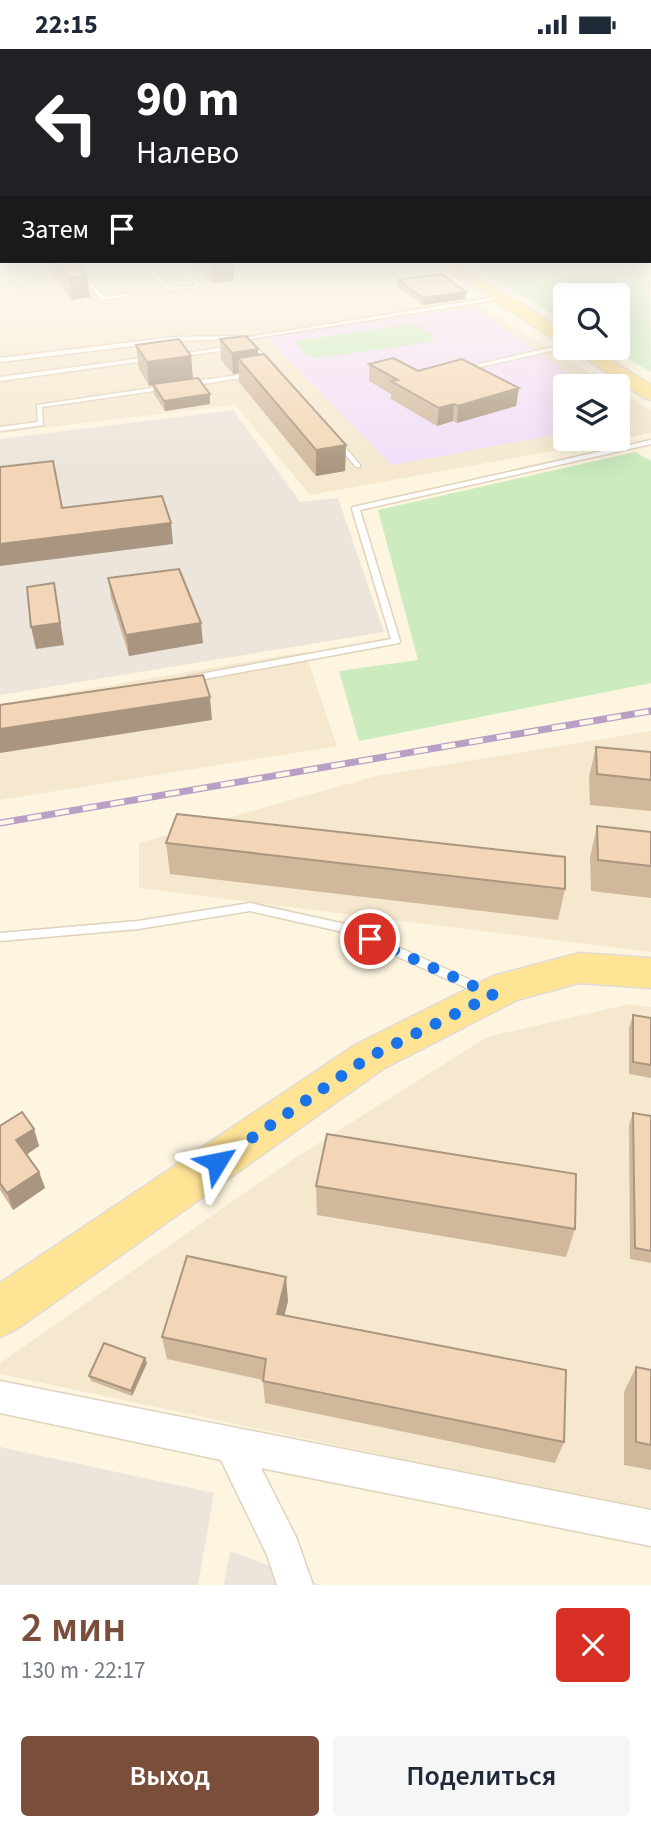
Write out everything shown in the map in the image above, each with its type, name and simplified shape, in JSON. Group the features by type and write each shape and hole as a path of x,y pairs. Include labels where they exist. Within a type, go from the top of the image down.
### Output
{"main road":[{"path":"598,360 651,394"},
{"path":"0,1312 369,1057 507,987 579,968 651,973"}],"street":[{"path":"0,1397 651,1528"},
{"path":"232,1445 284,1550 295,1585"}],"lane":[{"path":"0,360 174,339 246,338 318,327"},
{"path":"246,338 276,372"},
{"path":"173,356 253,345"},
{"path":"466,368 553,349"},
{"path":"0,379 160,358"},
{"path":"184,385 263,374"},
{"path":"0,429 41,424 39,406 171,387"},
{"path":"330,434 358,465"},
{"path":"178,681 397,642 356,509 651,442"},
{"path":"0,937 138,925 250,907 346,927 493,995"}],"shaded area":[{"path":"0,327 513,327 553,351 553,360 568,360 591,374 553,374 553,451 310,495 235,405 0,433"},
{"path":"337,327 501,327 568,374 553,374 553,435 392,465 266,337"},
{"path":"630,398 651,411 651,433 630,437"},
{"path":"233,410 300,502 338,498 384,632 0,695 0,439"},
{"path":"305,652 337,746 0,800 0,704"},
{"path":"651,731 651,952 139,888 139,843 376,776"},
{"path":"630,1004 651,1007 651,1512 0,1374 0,1363 295,1158 487,1037"},
{"path":"0,1447 214,1493 198,1585 0,1585"},
{"path":"230,1551 321,1585 224,1585"}],"green space":[{"path":"393,327 421,327 435,338 431,342 318,358 308,356 296,343 301,340"},
{"path":"630,327 650,327 651,372 630,359"},
{"path":"635,452 651,461 651,683 359,741 339,671 418,660 378,510"}],"building":[{"path":"246,336 258,349 232,353 220,339"},
{"path":"179,339 191,356 147,362 136,345"},
{"path":"264,354 346,445 316,450 238,358"},
{"path":"393,358 418,371 462,359 519,388 458,406 454,404 439,408 391,381 398,380 369,364"},
{"path":"198,378 210,394 164,401 153,384"},
{"path":"53,461 62,508 162,496 171,523 0,544 0,467"},
{"path":"179,569 201,623 126,635 108,578"},
{"path":"54,583 60,623 31,627 27,587"},
{"path":"203,675 210,697 0,729 0,705"},
{"path":"596,747 651,752 651,780 597,774"},
{"path":"177,814 565,857 565,889 166,843"},
{"path":"597,826 651,832 651,866 598,860"},
{"path":"633,1015 651,1018 651,1065 633,1062"},
{"path":"22,1112 34,1129 16,1140 39,1172 7,1193 0,1183 0,1126"},
{"path":"633,1113 651,1116 651,1251 635,1248"},
{"path":"327,1134 576,1174 575,1229 316,1186"},
{"path":"187,1256 286,1277 277,1314 566,1370 564,1442 263,1381 266,1359 162,1337"},
{"path":"104,1343 145,1358 131,1391 89,1376"},
{"path":"636,1367 651,1370 651,1445 636,1442"}],"railway":[{"path":"0,823 651,711"}],"route":[{"path":"217,1162 369,1057 493,995 370,939"}]}
